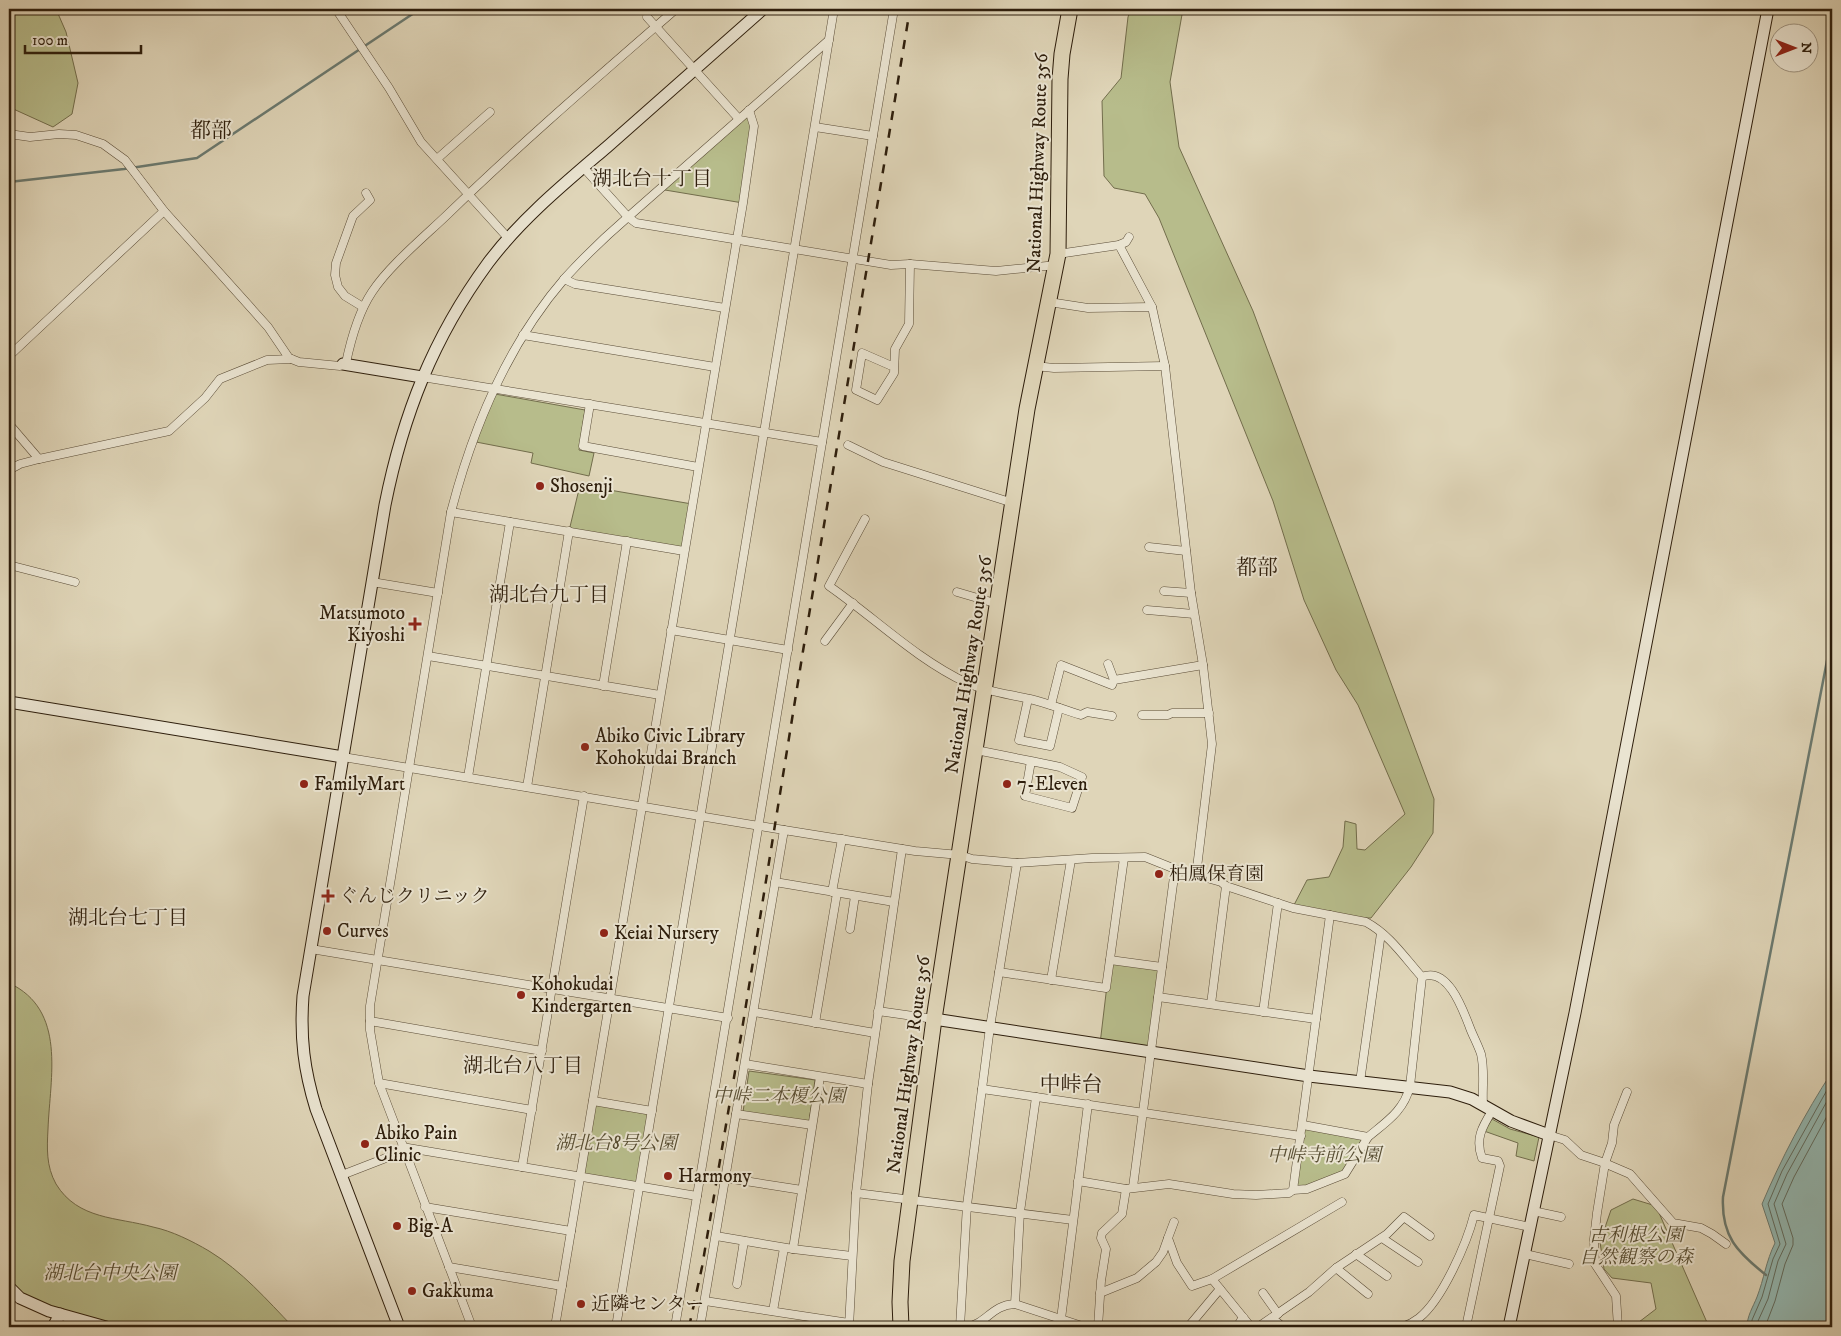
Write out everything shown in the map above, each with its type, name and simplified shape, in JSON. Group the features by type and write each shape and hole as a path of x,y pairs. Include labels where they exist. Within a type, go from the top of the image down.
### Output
{"highway":[{"name":"National Highway Route 356","path":"901,1327 902,1261 934,1019 1035,366 1057,259 1060,79 1064,36 1070,9"}],"street":[{"path":"336,9 389,88 421,142 509,238"},
{"path":"345,364 363,307 372,291 399,261 469,194 676,9"},
{"path":"399,1327 308,1084 303,1059 302,1017 303,996 372,582 385,505 397,451 422,377 439,342 489,262 544,202 763,9"},
{"path":"616,1327 834,9"},
{"path":"675,1327 728,1018 894,9"},
{"path":"1509,1327 1575,1013 1768,9"},
{"path":"647,17 739,119"},
{"path":"472,1327 379,1083 375,1066 370,1020 370,1006 377,960 451,512 475,435 493,388 523,334 564,279 595,246 829,40"},
{"path":"555,1327 736,239 754,126 749,110"},
{"path":"437,159 490,112"},
{"path":"815,127 873,136"},
{"path":"9,134 30,137 59,134 76,135 102,144 125,160 164,211 268,327 291,359"},
{"path":"583,167 628,217 636,223 891,264 996,271 1120,245 1126,242 1129,237"},
{"path":"363,307 345,296 338,287 335,275 339,250 353,216 370,200 366,193"},
{"path":"9,356 164,211"},
{"path":"1120,245 1152,307 1165,366 1191,594 1204,665 1212,758 1196,876"},
{"path":"894,367 862,353 856,390 877,400 894,373 895,349 909,324 910,264"},
{"path":"564,279 575,284 725,308"},
{"path":"1049,302 1088,308 1152,307"},
{"path":"523,334 714,367"},
{"path":"9,470 20,464 39,459 169,432 205,398 220,378 267,360 291,359 340,366 345,364 822,442"},
{"path":"1035,366 1054,368 1165,366"},
{"path":"590,404 583,446 698,467"},
{"path":"9,424 39,459"},
{"path":"848,445 883,462 1013,503"},
{"path":"451,512 684,551"},
{"path":"865,519 830,586 910,649 965,682 985,690 1028,698 1081,715 1088,712 1112,716"},
{"path":"468,777 510,522"},
{"path":"526,787 569,532"},
{"path":"603,686 627,541"},
{"path":"1149,547 1186,551"},
{"path":"9,566 75,582"},
{"path":"372,582 438,592"},
{"path":"1164,591 1191,594"},
{"path":"957,592 998,604"},
{"path":"825,641 853,603"},
{"path":"1147,610 1194,614"},
{"path":"671,630 788,650"},
{"path":"428,656 660,695"},
{"path":"1108,664 1114,680"},
{"path":"1028,698 1019,740 1050,746 1062,665 1112,684 1114,680 1204,665"},
{"path":"9,702 842,840 960,855 972,859 1017,863 1145,857 1175,869 1221,882 1226,886 1293,908 1366,922 1392,941 1422,977 1408,1096 1398,1112 1368,1137 1345,1174 1307,1189 1293,1190 1289,1193 1256,1195 1210,1191 1169,1184 1158,1187 1130,1188 1078,1181"},
{"path":"1142,715 1209,713"},
{"path":"976,750 1031,760 1060,767 1082,777 1072,808 1025,796 1031,760"},
{"path":"522,1167 584,796"},
{"path":"700,1327 784,830"},
{"path":"815,1023 842,840"},
{"path":"705,1301 849,1325 856,1193 868,1084 902,849"},
{"path":"999,972 1106,988 1124,858"},
{"path":"1052,980 1071,860"},
{"path":"960,1327 967,1205 990,1027 1017,863"},
{"path":"1098,1327 1106,1249 1101,1238 1102,1233 1122,1214 1130,1188 1143,1112 1175,869"},
{"path":"775,882 894,902"},
{"path":"1211,1004 1226,886"},
{"path":"850,929 855,896"},
{"path":"1263,1012 1278,903"},
{"path":"1293,1190 1330,915"},
{"path":"1360,1082 1381,933"},
{"path":"311,950 728,1018"},
{"path":"1110,960 1162,966"},
{"path":"1422,977 1431,975 1444,982 1452,990 1481,1054 1488,1108 1480,1129 1480,1153 1482,1158 1498,1161 1500,1166 1466,1327"},
{"path":"1158,997 1316,1020"},
{"path":"878,1011 1309,1076 1450,1092 1511,1120 1565,1140 1581,1156 1606,1163 1630,1174 1673,1223 1701,1228 1726,1244"},
{"path":"754,1012 875,1033"},
{"path":"370,1020 542,1051"},
{"path":"745,1064 868,1084"},
{"path":"793,1249 820,1077"},
{"path":"379,1083 532,1110"},
{"path":"982,1089 1301,1136"},
{"path":"1618,1327 1616,1296 1595,1264 1594,1239 1597,1213 1614,1125 1627,1092"},
{"path":"1014,1304 1020,1212 1036,1097"},
{"path":"593,1101 652,1111"},
{"path":"1061,1319 1088,1104"},
{"path":"736,1114 812,1125"},
{"path":"1303,1126 1368,1137"},
{"path":"342,1175 403,1149 697,1196"},
{"path":"726,1178 802,1190"},
{"path":"856,1193 967,1205 1073,1220"},
{"path":"1168,1238 1177,1263 1192,1286 1212,1279 1342,1202"},
{"path":"425,1207 571,1231"},
{"path":"1533,1211 1561,1217"},
{"path":"1402,1327 1421,1317 1446,1282 1466,1239 1474,1215 1530,1227"},
{"path":"1258,1327 1308,1292 1336,1268 1382,1238 1404,1217 1430,1236"},
{"path":"1100,1293 1137,1278 1156,1262 1174,1222"},
{"path":"716,1236 784,1248 852,1256"},
{"path":"1382,1238 1418,1262"},
{"path":"737,1284 744,1241"},
{"path":"773,1311 784,1248"},
{"path":"1356,1254 1387,1276"},
{"path":"1525,1254 1569,1264"},
{"path":"448,1267 562,1286"},
{"path":"1336,1268 1368,1294"},
{"path":"1212,1279 1251,1327"},
{"path":"9,1287 20,1298 60,1314 106,1327"},
{"path":"1191,1327 1189,1326 1220,1289"},
{"path":"1263,1293 1283,1327"},
{"path":"967,1327 982,1321 997,1307 1005,1304 1014,1304 1080,1326"},
{"path":"53,1327 60,1314"},
{"path":"1237,1327 1243,1317"}],"green space":[{"path":"9,9 56,9 66,32 78,83 72,114 53,127 9,107"},
{"path":"1131,9 1183,9 1170,82 1179,147 1253,311 1434,799 1433,833 1411,867 1371,918 1355,918 1294,905 1307,880 1329,877 1343,847 1345,821 1356,824 1357,849 1365,850 1405,814 1358,705 1336,670 1304,600 1273,501 1159,218 1145,194 1114,188 1104,176 1102,101 1121,78 1128,17"},
{"path":"749,110 754,126 743,203 659,189"},
{"path":"495,394 585,410 579,450 594,453 589,476 531,463 533,453 476,442"},
{"path":"580,485 692,504 684,551 569,531"},
{"path":"1110,960 1162,967 1151,1052 1100,1044"},
{"name":"湖北台中央公園","path":"9,983 27,995 40,1010 47,1027 52,1067 48,1157 50,1170 56,1184 65,1196 87,1211 167,1231 209,1251 264,1296 293,1327 106,1327 49,1311 9,1287"},
{"name":"中峠二本榎公園","path":"749,1071 815,1080 809,1122 743,1112"},
{"name":"湖北台8号公園","path":"593,1101 652,1111 639,1186 581,1176"},
{"path":"1492,1119 1510,1129 1539,1137 1534,1161 1516,1156 1518,1143 1484,1131"},
{"name":"中峠寺前公園","path":"1303,1125 1368,1137 1345,1174 1293,1190"},
{"name":"古利根公園 自然観察の森","path":"1633,1199 1656,1206 1709,1327 1637,1327 1639,1322 1656,1309 1651,1283 1612,1278 1604,1269 1600,1242 1611,1210"}],"water":[{"path":"1832,1072 1832,1327 1747,1327 1749,1315 1775,1243 1762,1204 1794,1136"}],"waterway":[{"path":"9,182 124,169 197,158 420,9"},
{"path":"1766,1275 1747,1259 1728,1233 1723,1211 1723,1197 1832,635"}],"railway":[{"path":"689,1327 702,1267 741,1036 910,9"}],"place":[{"name":"Shosenji","path":"540,486"},
{"name":"Matsumoto Kiyoshi","path":"415,624"},
{"name":"Abiko Civic Library Kohokudai Branch","path":"585,747"},
{"name":"FamilyMart","path":"304,784"},
{"name":"7-Eleven","path":"1007,784"},
{"name":"柏鳳保育園","path":"1159,874"},
{"name":"ぐんじクリニック","path":"328,896"},
{"name":"Curves","path":"327,931"},
{"name":"Keiai Nursery","path":"604,933"},
{"name":"Kohokudai Kindergarten","path":"521,995"},
{"name":"Abiko Pain Clinic","path":"365,1144"},
{"name":"Harmony","path":"668,1176"},
{"name":"Big-A","path":"397,1226"},
{"name":"Gakkuma","path":"412,1291"},
{"name":"近隣センター","path":"581,1304"}],"district":[{"name":"都部","path":"211,131"},
{"name":"湖北台十丁目","path":"652,179"},
{"name":"都部","path":"1257,568"},
{"name":"湖北台九丁目","path":"549,595"},
{"name":"湖北台七丁目","path":"128,918"},
{"name":"湖北台八丁目","path":"523,1066"},
{"name":"中峠台","path":"1071,1085"}]}
